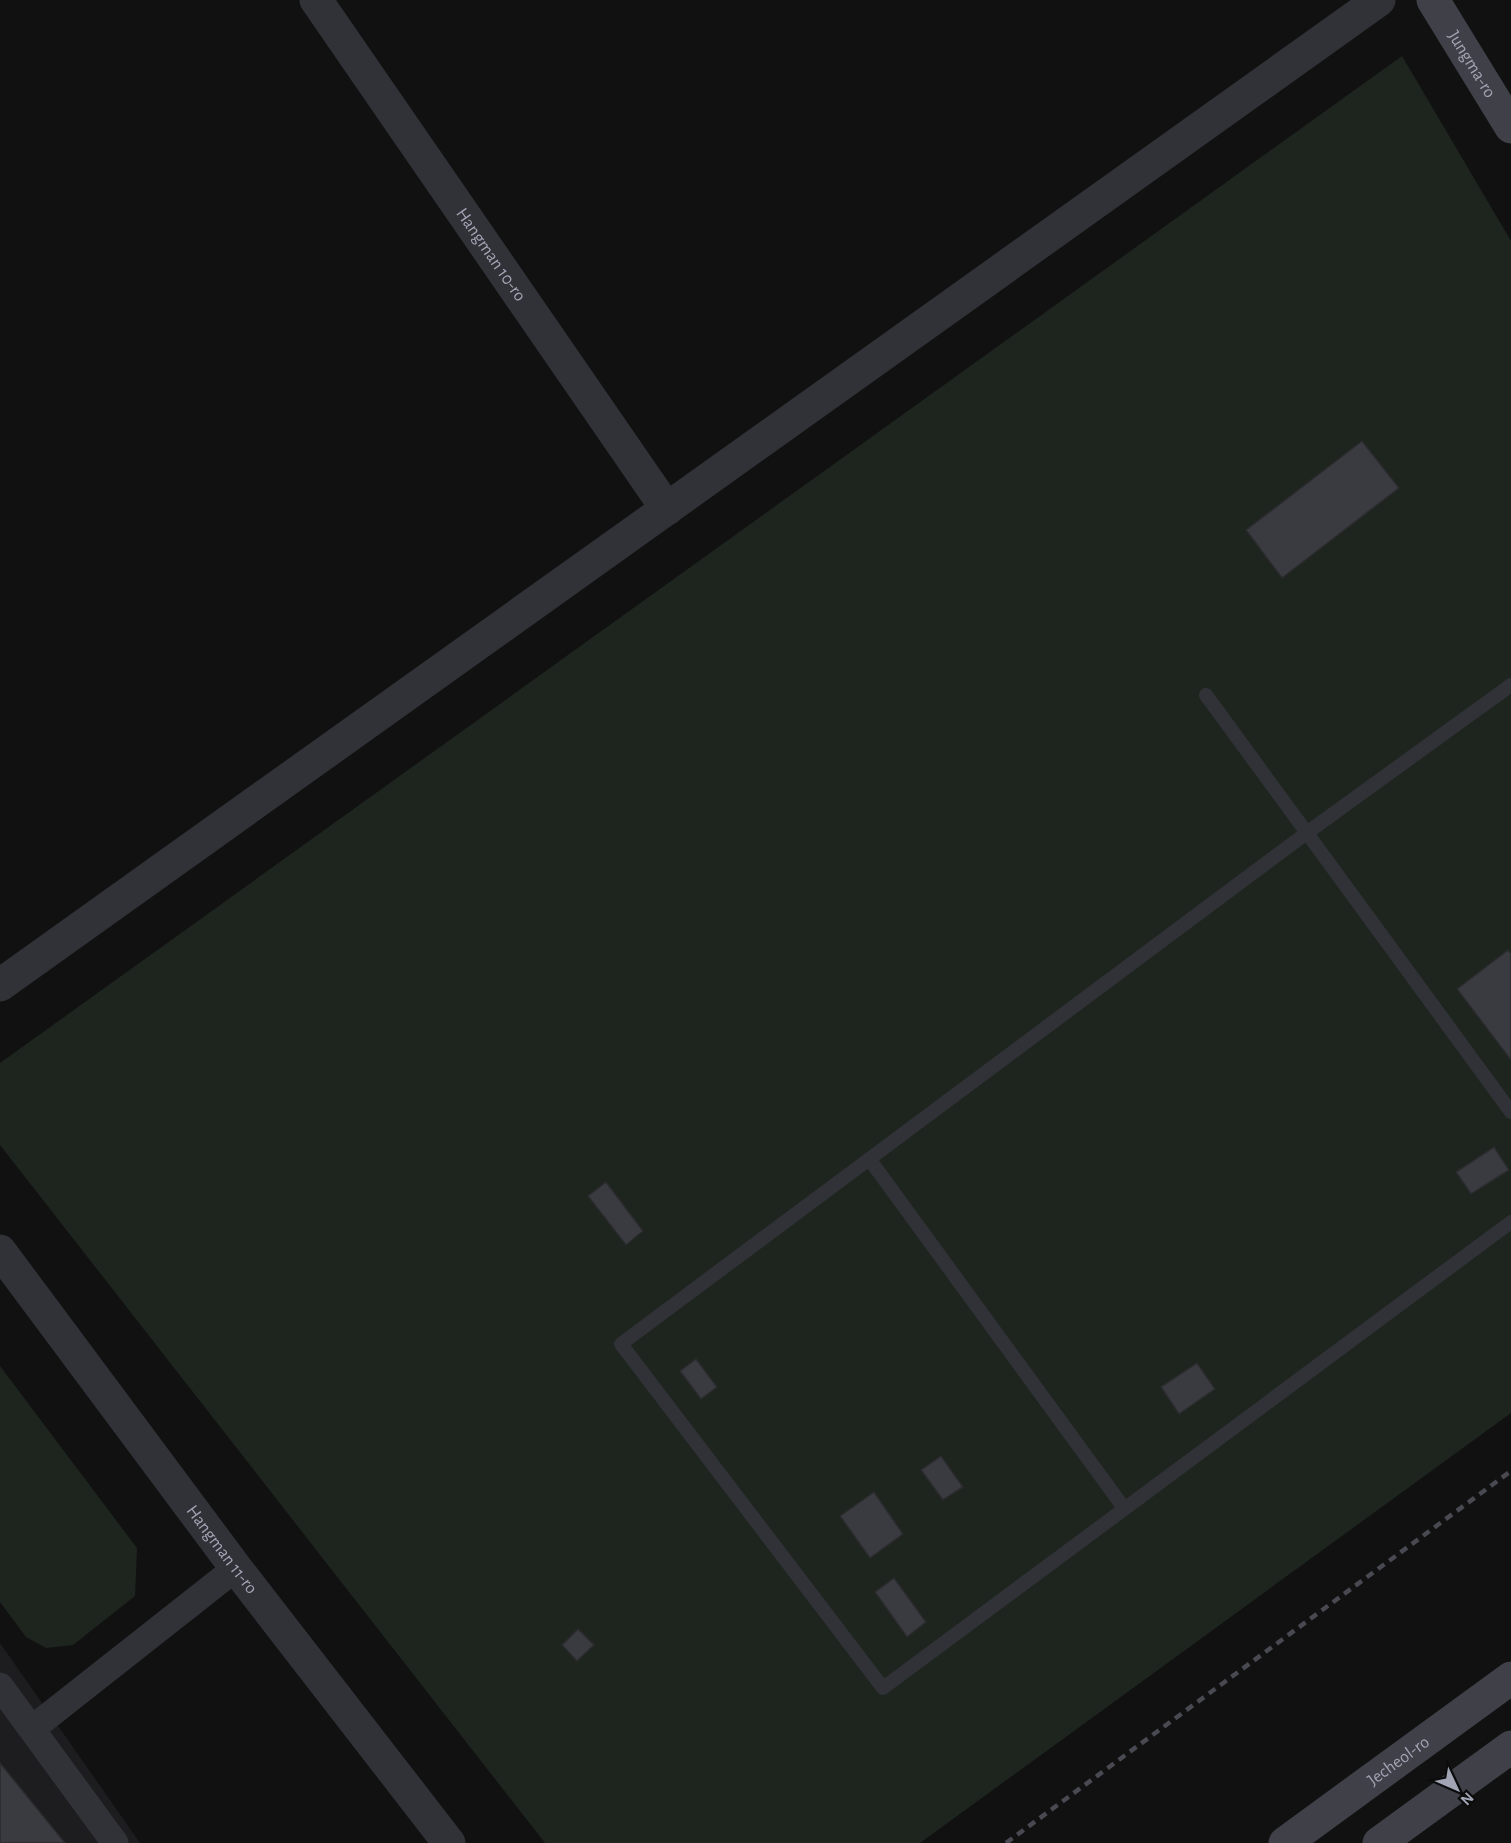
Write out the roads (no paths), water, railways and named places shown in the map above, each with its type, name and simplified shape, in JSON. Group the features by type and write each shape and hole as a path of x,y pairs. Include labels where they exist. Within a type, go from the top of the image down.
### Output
{"main road":[{"name":"Jungma-ro","path":"1433,0 1511,128"},
{"name":"Jecheol-ro","path":"1285,1843 1511,1678"},
{"path":"1379,1843 1511,1747"}],"street":[{"name":"Hangman 10-ro","path":"316,0 667,509"},
{"path":"0,985 1379,0"},
{"name":"Hangman 11-ro","path":"0,1251 236,1568 449,1843"},
{"path":"33,1728 236,1568"},
{"path":"0,1686 33,1728 115,1843"}],"lane":[{"path":"1511,685 1308,832 621,1344 883,1688 1511,1222"},
{"path":"1206,695 1511,1112"},
{"path":"870,1160 1124,1508"}],"railway":[{"path":"1006,1843 1511,1471"}]}
